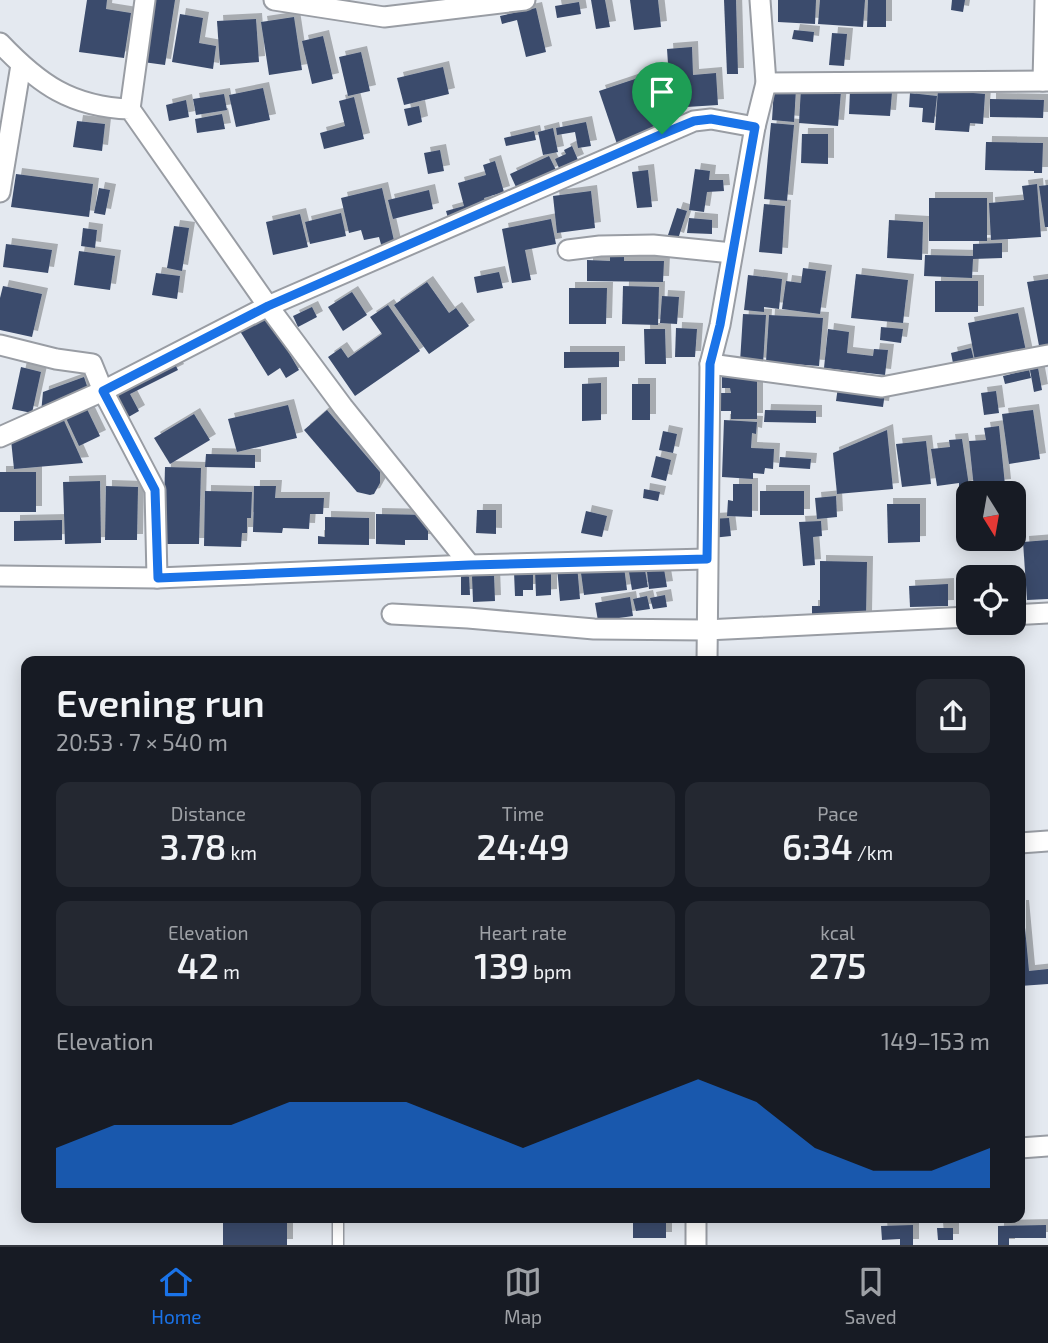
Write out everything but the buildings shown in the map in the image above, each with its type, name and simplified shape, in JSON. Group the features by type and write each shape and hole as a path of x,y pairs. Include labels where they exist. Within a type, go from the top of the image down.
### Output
{"street":[{"path":"145,0 130,108 268,306 343,407 470,565"},
{"path":"274,0 384,17 525,0"},
{"path":"707,656 710,364 720,325 755,127 766,82 761,9 750,0"},
{"path":"766,82 1046,81 1045,0"},
{"path":"0,43 21,65 51,89 105,108 130,108"},
{"path":"0,192 21,65"},
{"path":"0,437 103,391 268,306 694,121 711,119 755,127"},
{"path":"568,250 653,244 732,254"},
{"path":"0,345 56,359 92,364 103,391 155,490 158,578"},
{"path":"710,364 882,387 1048,355"},
{"path":"0,576 158,578 470,565 707,559"},
{"path":"1026,614 1048,613"},
{"path":"392,614 594,629 706,630 956,618"},
{"path":"1025,843 1048,841"},
{"path":"1025,1148 1048,1146"},
{"path":"696,1223 696,1245"}],"lane":[{"path":"338,1223 338,1245"}],"route":[{"path":"711,119 755,127 720,325 710,364 707,559 470,565 158,578 155,490 103,391 268,306 662,134 694,121 711,119"}]}
